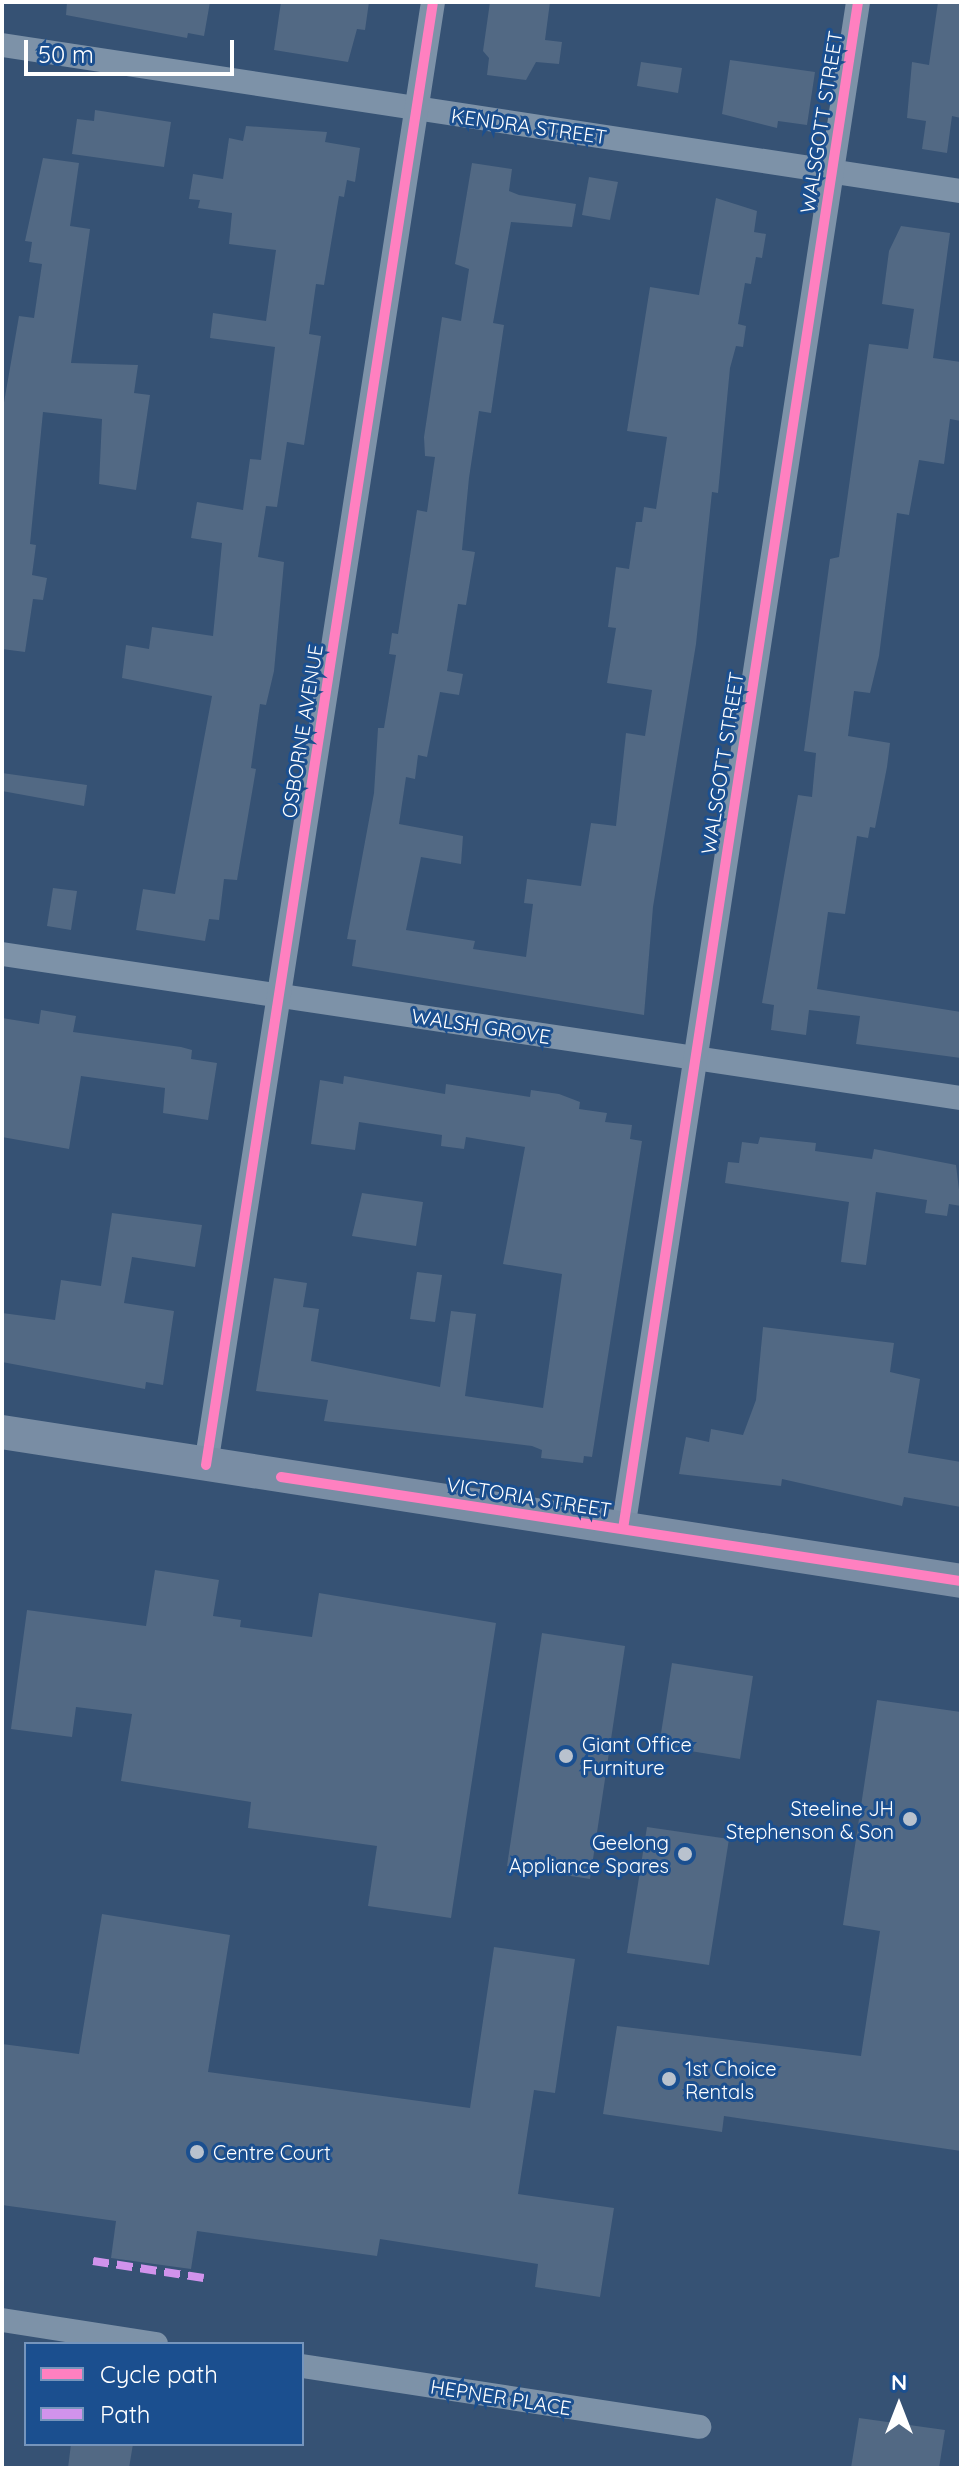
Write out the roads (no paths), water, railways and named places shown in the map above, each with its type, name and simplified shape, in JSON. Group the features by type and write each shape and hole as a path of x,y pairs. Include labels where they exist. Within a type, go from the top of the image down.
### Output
{"street":[{"name":"OSBORNE AVENUE","path":"206,1465 433,2"},
{"name":"WALSGOTT STREET","path":"623,1529 858,2"},
{"name":"KENDRA STREET","path":"2,45 961,191"},
{"name":"WALSH GROVE","path":"2,954 961,1098"},
{"name":"VICTORIA STREET","path":"2,1432 961,1581"},
{"path":"2,2320 143,2342"},
{"name":"HEPNER PLACE","path":"304,2366 699,2427"}],"place":[{"name":"Giant Office Furniture","path":"566,1756"},
{"name":"Steeline JH Stephenson & Son","path":"910,1819"},
{"name":"Geelong Appliance Spares","path":"685,1854"},
{"name":"1st Choice Rentals","path":"669,2079"},
{"name":"Centre Court","path":"197,2152"}]}
